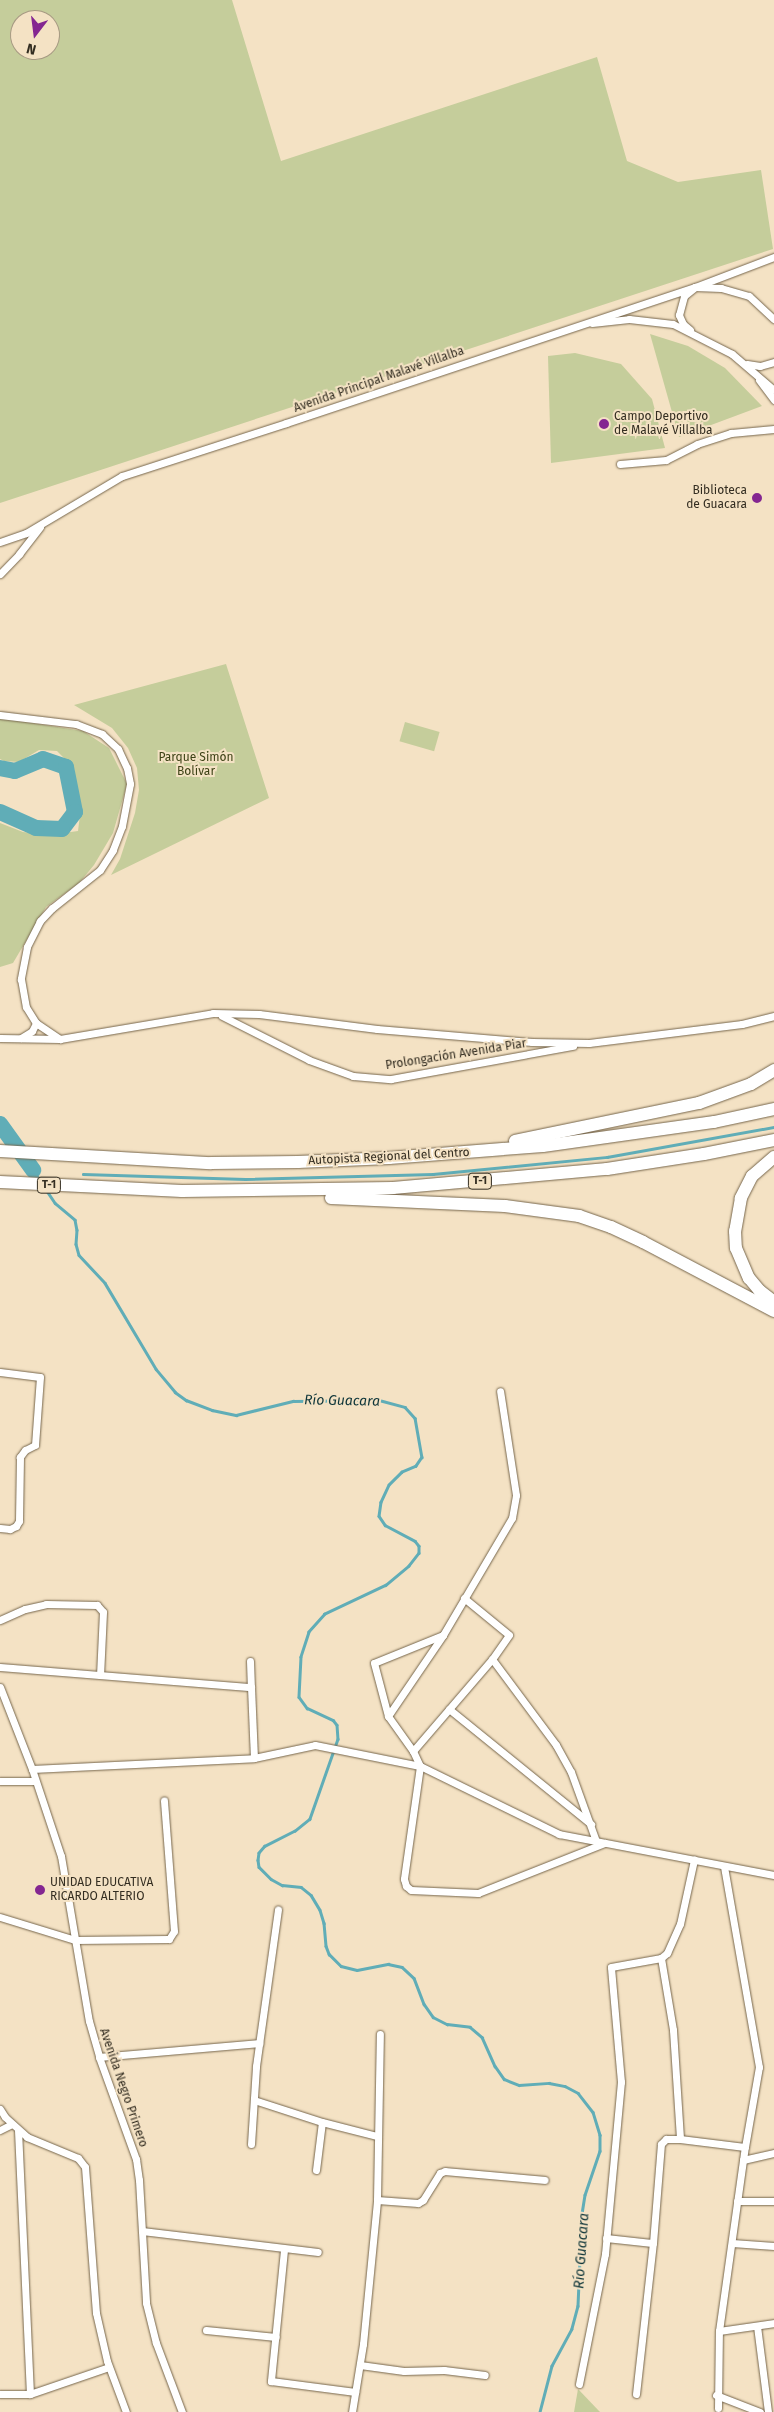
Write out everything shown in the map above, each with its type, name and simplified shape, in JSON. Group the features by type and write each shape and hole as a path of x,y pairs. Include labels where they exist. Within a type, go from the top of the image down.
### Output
{"highway":[{"path":"389,1158 520,1141 645,1116 699,1103 751,1084 774,1070"},
{"name":"Autopista Regional del Centro","path":"0,1151 211,1163 389,1158 543,1146 714,1122 774,1109"},
{"name":"T-1","path":"0,1182 182,1191 288,1191 393,1188 607,1169 704,1154 774,1140"},
{"path":"774,1157 752,1176 741,1198 735,1231 736,1248 745,1270 760,1291 774,1302"},
{"path":"182,1191 220,1199 296,1197 505,1206 579,1216 635,1238 774,1311"}],"street":[{"name":"Avenida Principal Malavé Villalba","path":"0,542 12,539 43,523 122,476 286,424 577,324 695,287 774,257"},
{"path":"759,264 774,263"},
{"path":"720,276 721,288"},
{"path":"698,337 683,324 679,315 684,296 695,287 721,288 749,296 774,319"},
{"path":"577,324 629,319 654,320 674,324 732,354 746,364 774,390"},
{"path":"746,364 760,366 774,362"},
{"path":"746,364 774,400"},
{"path":"620,464 666,460 697,444 732,434 774,429"},
{"path":"0,574 19,554 43,523"},
{"path":"0,715 76,724 102,734 118,749 127,768 130,784 122,826 113,850 100,870 52,908 40,921 31,935 23,963 21,979 26,1006 36,1023 60,1039"},
{"name":"Prolongación Avenida Piar","path":"0,1038 60,1039 213,1013 310,1060 353,1076 391,1079 589,1043 742,1024 774,1016"},
{"name":"Prolongación Avenida Piar","path":"220,1015 259,1014 376,1029 532,1042 589,1043"},
{"path":"21,1038 32,1031 36,1023"},
{"path":"0,1372 40,1377 35,1445 26,1450 20,1457 19,1521 16,1526 10,1529 0,1528"},
{"path":"388,1716 444,1635 512,1518 516,1495 500,1390"},
{"path":"413,1751 492,1658 509,1634 464,1598"},
{"path":"0,1620 25,1609 46,1604 82,1603 100,1606 103,1612 100,1675"},
{"path":"444,1635 374,1663 388,1716 413,1751 420,1766 404,1878 406,1886 412,1890 478,1893 604,1843"},
{"path":"492,1658 556,1745 571,1772 596,1841"},
{"path":"250,1661 254,1758"},
{"path":"0,1667 251,1687"},
{"name":"Avenida Negro Primero","path":"0,1688 32,1769 61,1856 89,2021 99,2057 136,2159 146,2303 156,2343 182,2412"},
{"path":"449,1709 591,1824"},
{"path":"32,1769 254,1758 315,1745 420,1766 559,1834 774,1875"},
{"path":"0,1781 35,1781"},
{"path":"0,1917 75,1940 169,1939 174,1931 164,1800"},
{"path":"579,2384 606,2238 621,2082 611,1967 661,1958 666,1953 680,1924 694,1860"},
{"path":"718,2408 716,2395 719,2331 743,2160 759,2067 724,1866"},
{"path":"251,2144 259,2044 278,1910"},
{"path":"661,1958 674,2030 680,2139"},
{"path":"352,2412 360,2365 377,2200 376,2136 380,2034"},
{"path":"99,2057 259,2044"},
{"path":"254,2100 322,2122 376,2136"},
{"path":"0,2108 3,2119 27,2137 78,2158 85,2167 96,2313 109,2367 126,2412"},
{"path":"316,2170 322,2122"},
{"path":"0,2130 12,2124"},
{"path":"18,2130 30,2394"},
{"path":"636,2394 653,2243 661,2144 666,2139 680,2139 745,2147"},
{"path":"743,2160 774,2154"},
{"path":"377,2200 418,2203 423,2200 440,2173 445,2171 544,2180"},
{"path":"737,2201 774,2201"},
{"path":"142,2231 284,2250 318,2252"},
{"path":"606,2238 653,2243"},
{"path":"732,2244 774,2246"},
{"path":"284,2250 271,2381 355,2392"},
{"path":"719,2331 774,2323"},
{"path":"757,2326 768,2412"},
{"path":"206,2330 276,2337"},
{"path":"360,2365 404,2371 444,2370 485,2375"},
{"path":"0,2394 30,2394 109,2367"},
{"path":"716,2395 760,2412"}],"green space":[{"path":"0,0 232,0 281,161 597,57 627,161 678,182 761,170 773,249 0,503"},
{"path":"650,334 688,346 725,368 762,406 679,437"},
{"name":"Campo Deportivo de Malavé Villalba","path":"575,353 621,364 652,399 665,448 551,463 548,356"},
{"name":"Parque Simón Bolívar","path":"226,664 269,798 111,875 120,859 135,813 139,790 137,768 128,748 112,728 74,705"},
{"name":"Parque Simón Bolívar","path":"0,718 83,731 109,748 127,784 113,833 94,865 79,883 46,907 13,963 0,967 0,823 23,832 49,835 78,831 80,815 74,768 57,751 39,750 19,762 0,759"},
{"path":"405,722 440,732 434,751 399,741"},
{"path":"578,2389 600,2412 574,2412"}],"waterway":[{"name":"Río Guacara","path":"0,768 15,771 43,759 66,767 75,812 62,829 36,828 0,812"},
{"name":"Río Guacara","path":"0,1124 33,1170"},
{"path":"83,1174 245,1179 433,1174 607,1157 774,1127"},
{"name":"Río Guacara","path":"33,1170 39,1179"},
{"name":"Río Guacara","path":"45,1188 55,1203 75,1220 77,1230 76,1244 79,1255 105,1283 156,1369 175,1392 186,1400 212,1410 236,1415 293,1401 379,1400 405,1407 415,1418 422,1457 416,1466 402,1472 389,1485 381,1502 379,1516 385,1525 415,1541 419,1546 419,1553 409,1566 386,1585 325,1614 309,1632 301,1657 299,1697 307,1708 333,1720 337,1725 338,1739 310,1819 295,1831 265,1846 259,1853 258,1860 259,1867 271,1879 282,1885 301,1887 311,1895 320,1910 324,1923 326,1946 329,1954 341,1966 357,1970 388,1964 402,1967 414,1978 424,2004 433,2017 447,2024 470,2027 482,2037 495,2066 504,2079 519,2085 549,2083 565,2086 578,2093 593,2112 600,2135 600,2151 585,2195 582,2214 578,2306 572,2329 552,2366 540,2412"}],"place":[{"name":"Campo Deportivo de Malavé Villalba","path":"604,424"},
{"name":"Biblioteca de Guacara","path":"757,498"},
{"name":"UNIDAD EDUCATIVA RICARDO ALTERIO","path":"40,1890"}]}
